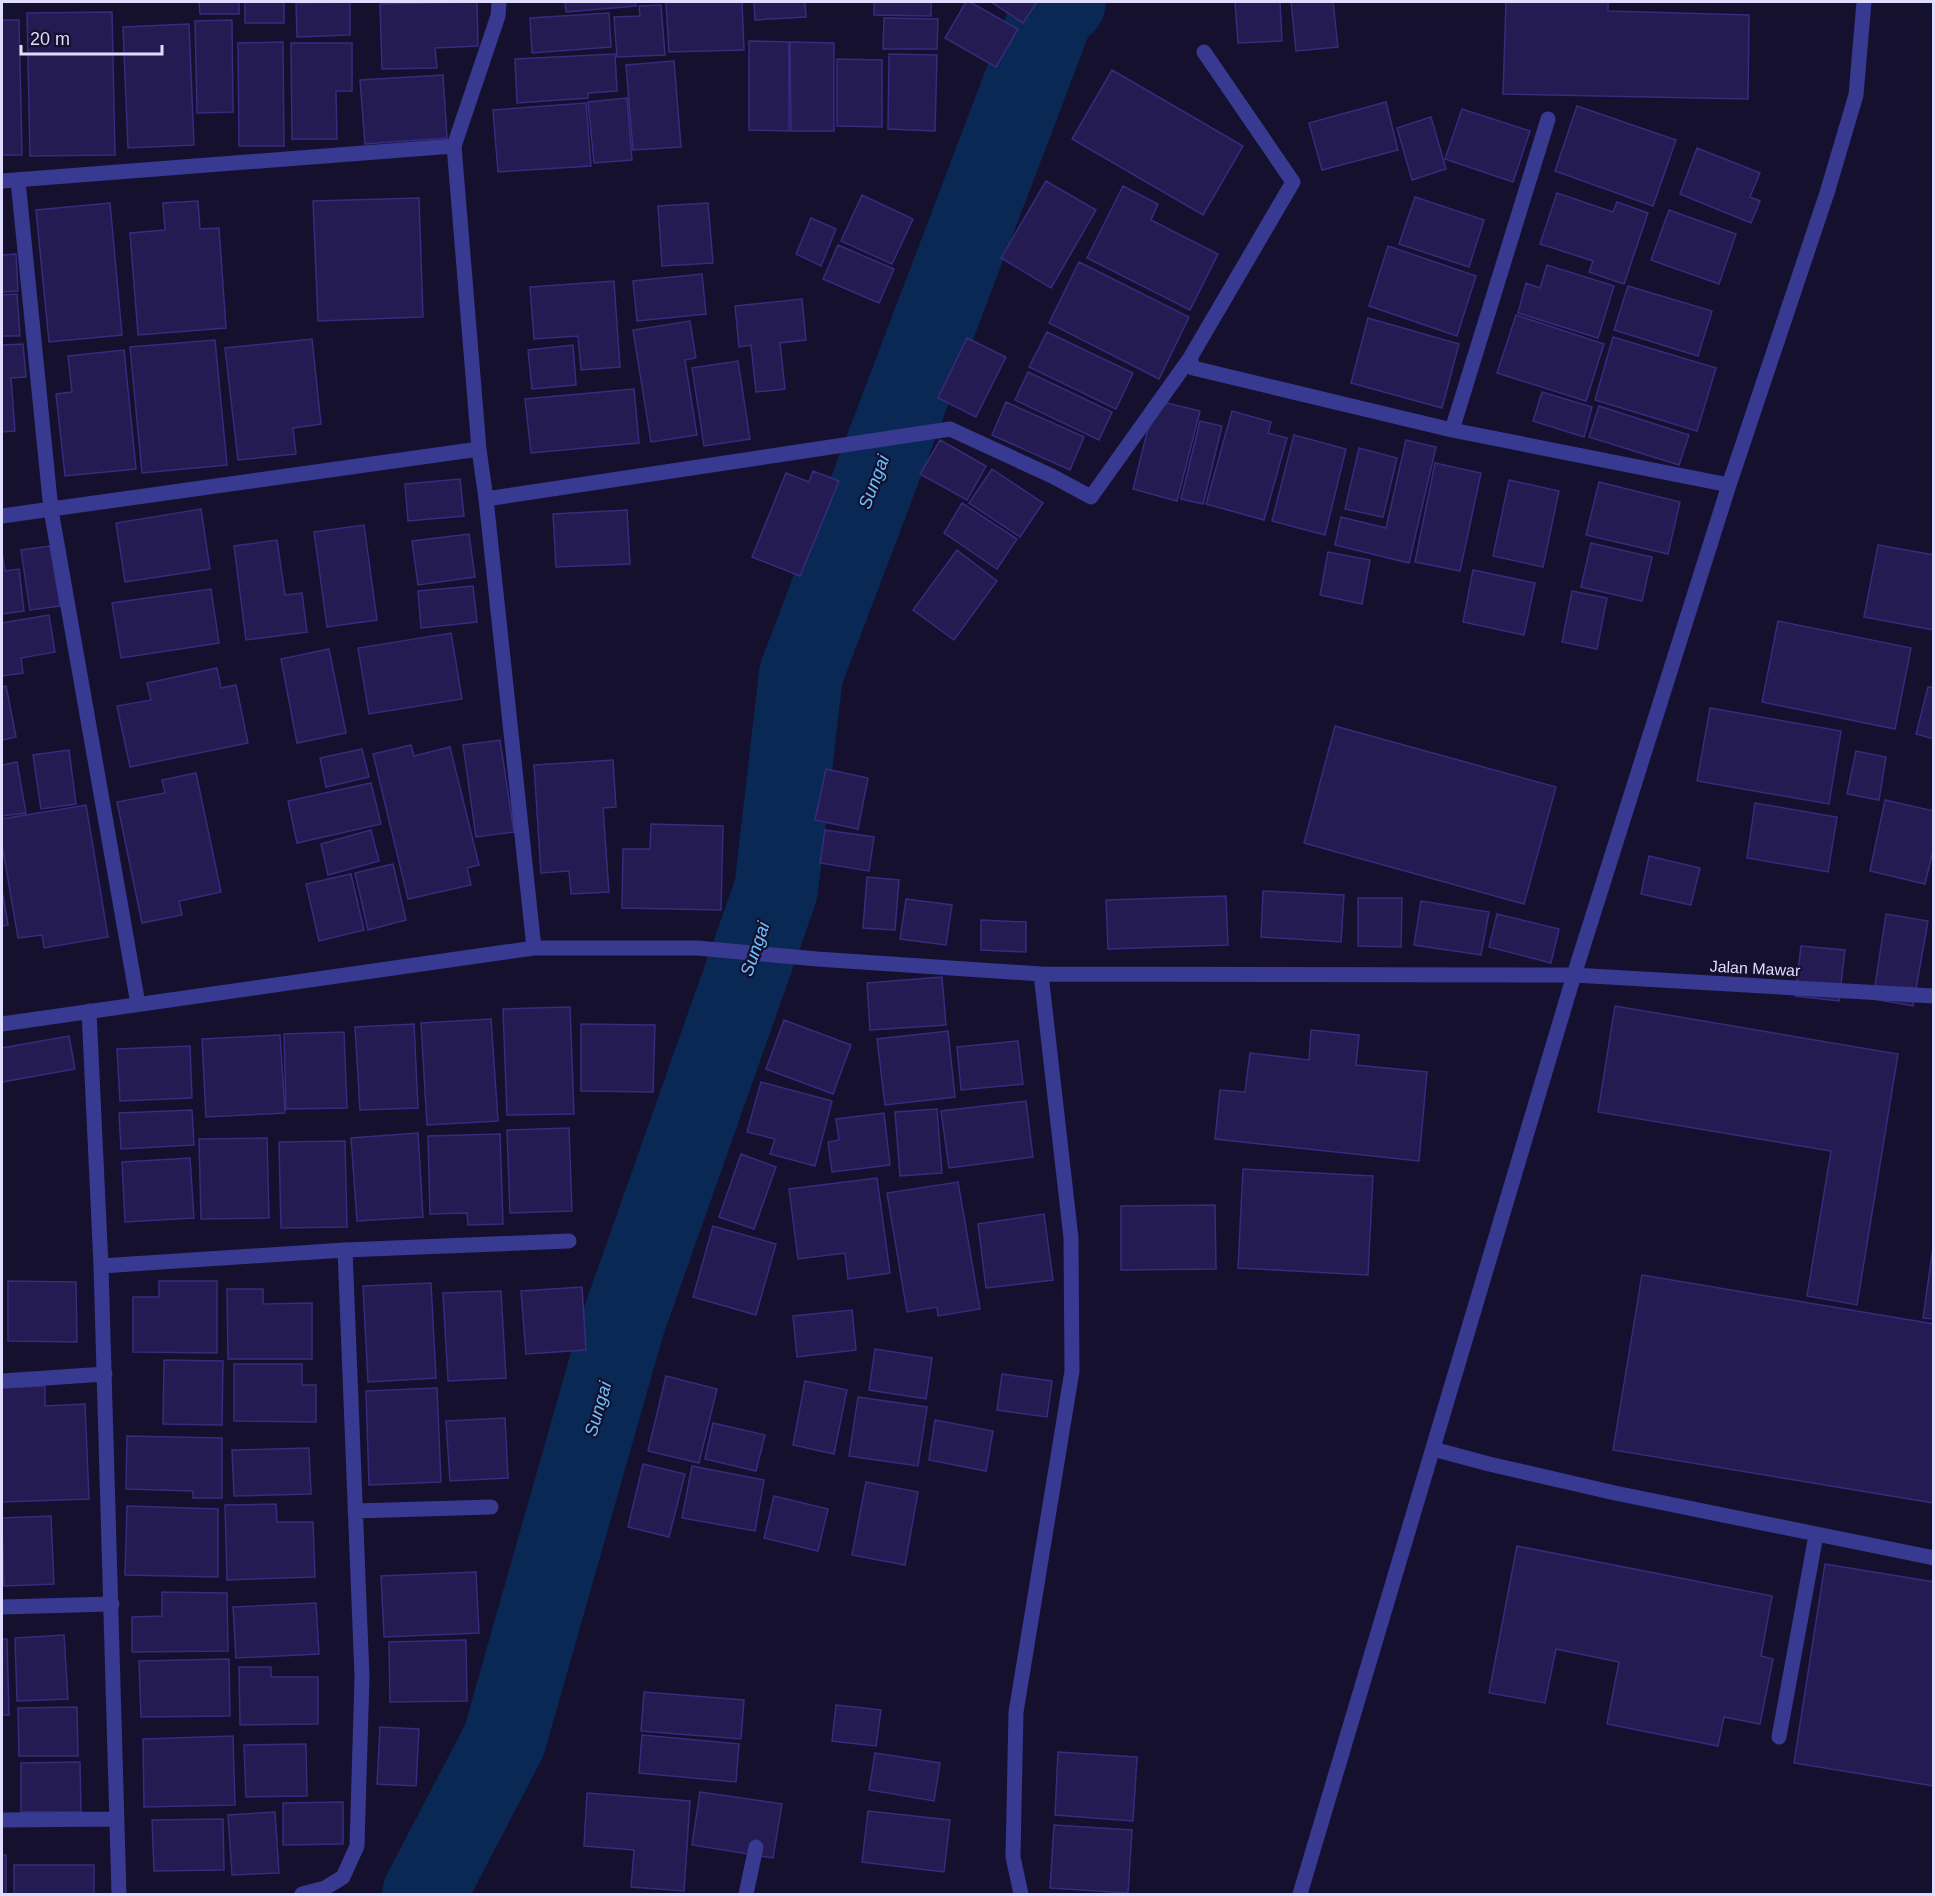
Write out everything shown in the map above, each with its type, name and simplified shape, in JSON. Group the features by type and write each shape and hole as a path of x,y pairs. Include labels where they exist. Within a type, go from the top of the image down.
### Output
{"street":[{"path":"499,2 498,16 454,146 479,448 534,948"},
{"path":"1300,1894 1574,975 1729,485 1827,193 1856,95 1864,2"},
{"path":"486,499 951,429 1052,476 1091,497 1190,358 1293,183 1204,52"},
{"path":"1452,430 1548,119"},
{"path":"2,181 454,146"},
{"path":"18,181 51,510 138,1004"},
{"path":"1190,358 1193,368 1452,430 1729,485"},
{"path":"2,516 479,448"},
{"name":"Jalan Mawar","path":"2,1024 534,948 697,948 817,959 1041,974 1574,975 1934,996"},
{"path":"1021,1894 1013,1857 1016,1712 1072,1371 1071,1238 1041,974"},
{"path":"89,1011 105,1374 119,1894"},
{"path":"101,1266 345,1250 568,1241"},
{"path":"302,1894 325,1888 342,1877 357,1846 362,1677 345,1250"},
{"path":"2,1381 105,1374"},
{"path":"1433,1449 1489,1464 1816,1535 1934,1558"},
{"path":"355,1511 491,1507"},
{"path":"1779,1737 1816,1535"},
{"path":"2,1607 112,1604"},
{"path":"2,1820 116,1819"},
{"path":"746,1894 756,1847"}],"building":[{"path":"199,2 239,2 239,14 200,14"},
{"path":"245,2 284,2 284,23 245,23"},
{"path":"350,2 350,35 297,37 296,3"},
{"path":"477,2 478,46 435,48 437,68 382,69 380,4"},
{"path":"565,2 636,2 636,6 566,12"},
{"path":"666,2 742,2 744,50 669,52"},
{"path":"754,2 805,2 806,17 755,20"},
{"path":"874,2 931,2 931,16 874,15"},
{"path":"966,2 970,2 1018,29 996,67 945,38"},
{"path":"991,2 1037,2 1023,23"},
{"path":"1235,2 1280,2 1282,41 1238,43"},
{"path":"1291,2 1333,2 1338,47 1296,51"},
{"path":"1506,2 1608,2 1608,11 1749,15 1748,99 1503,94"},
{"path":"661,5 665,55 617,57 614,17 640,16 639,6"},
{"path":"112,12 115,155 30,156 27,13"},
{"path":"609,13 611,47 532,53 530,18"},
{"path":"884,18 938,19 937,49 883,49"},
{"path":"2,20 19,20 22,155 2,155"},
{"path":"232,20 233,112 197,113 195,21"},
{"path":"189,24 194,145 128,148 123,27"},
{"path":"749,41 789,42 789,131 749,130"},
{"path":"283,42 284,146 239,146 238,43"},
{"path":"790,42 834,43 834,131 791,131"},
{"path":"291,43 352,43 352,91 336,91 337,139 292,139"},
{"path":"615,54 617,91 588,93 588,98 517,103 515,59"},
{"path":"889,54 937,55 935,131 888,129"},
{"path":"837,59 882,60 882,127 837,126"},
{"path":"674,61 681,147 633,150 626,65"},
{"path":"1112,70 1243,146 1203,215 1072,139"},
{"path":"443,75 447,138 365,144 360,80"},
{"path":"627,98 632,160 594,163 588,102"},
{"path":"1386,102 1398,150 1322,170 1309,123"},
{"path":"586,103 591,166 498,172 493,110"},
{"path":"1577,106 1676,140 1653,206 1555,171"},
{"path":"1462,109 1530,131 1513,182 1445,159"},
{"path":"1431,117 1446,169 1412,180 1397,128"},
{"path":"1697,148 1760,173 1750,197 1760,201 1751,223 1680,194"},
{"path":"1046,181 1096,210 1051,288 1001,258"},
{"path":"1123,186 1158,204 1151,220 1218,254 1190,310 1087,258"},
{"path":"1557,193 1613,212 1617,202 1648,213 1624,284 1589,272 1593,261 1540,244"},
{"path":"862,195 913,219 892,264 841,241"},
{"path":"1415,197 1484,220 1469,267 1399,244"},
{"path":"419,198 423,317 318,321 313,201"},
{"path":"198,201 200,229 219,228 226,328 138,335 130,233 165,230 163,203"},
{"path":"110,203 122,335 49,342 36,210"},
{"path":"708,203 713,263 662,266 658,206"},
{"path":"1669,210 1736,234 1719,284 1651,260"},
{"path":"811,218 836,229 821,266 796,254"},
{"path":"838,245 894,269 879,303 823,279"},
{"path":"1388,246 1476,276 1457,336 1369,306"},
{"path":"16,254 18,291 2,292 2,255"},
{"path":"1079,262 1189,317 1159,379 1049,323"},
{"path":"1547,265 1614,286 1598,338 1518,313 1526,283 1540,288"},
{"path":"702,274 706,314 637,321 633,281"},
{"path":"614,281 620,367 581,370 578,336 534,339 530,287"},
{"path":"1628,286 1712,311 1698,356 1614,330"},
{"path":"17,294 20,336 2,336 2,295"},
{"path":"802,299 806,340 780,343 785,389 756,392 751,345 739,347 735,306"},
{"path":"1516,315 1604,344 1586,401 1497,373"},
{"path":"1368,318 1459,344 1442,408 1351,383"},
{"path":"690,321 696,358 685,360 697,435 651,442 633,330"},
{"path":"1047,332 1133,373 1116,409 1029,367"},
{"path":"1613,337 1716,368 1697,431 1595,400"},
{"path":"967,338 1006,357 976,417 938,398"},
{"path":"312,339 321,424 293,428 296,454 238,460 225,348"},
{"path":"215,340 227,465 142,473 130,347"},
{"path":"23,344 26,377 11,378 15,431 2,432 2,345"},
{"path":"573,345 576,385 532,389 528,350"},
{"path":"124,350 136,469 65,476 56,394 72,392 68,356"},
{"path":"738,361 750,439 704,446 692,368"},
{"path":"1028,372 1112,412 1099,440 1015,400"},
{"path":"634,389 639,443 531,453 525,399"},
{"path":"1542,392 1592,407 1584,437 1533,421"},
{"path":"1155,400 1200,411 1177,501 1133,489"},
{"path":"1006,402 1084,437 1070,470 992,435"},
{"path":"1599,406 1689,435 1679,465 1589,437"},
{"path":"1232,411 1271,422 1268,433 1287,438 1264,520 1206,504"},
{"path":"1200,421 1222,426 1203,504 1181,499"},
{"path":"1294,435 1346,449 1325,535 1272,521"},
{"path":"940,440 986,466 967,500 920,474"},
{"path":"1406,440 1436,447 1409,563 1335,545 1341,517 1386,528"},
{"path":"1359,448 1397,458 1383,517 1345,509"},
{"path":"1435,463 1481,473 1460,571 1415,562"},
{"path":"992,469 1043,503 1020,537 969,503"},
{"path":"813,471 839,481 800,576 752,557 786,473 809,482"},
{"path":"460,479 464,516 408,521 405,484"},
{"path":"1509,480 1559,491 1543,567 1493,556"},
{"path":"1599,482 1680,502 1668,554 1586,535"},
{"path":"962,503 1017,539 997,569 944,533"},
{"path":"201,509 210,569 125,582 116,523"},
{"path":"627,510 630,564 556,567 553,514"},
{"path":"364,525 377,620 327,627 314,532"},
{"path":"469,534 475,577 418,585 412,541"},
{"path":"277,540 285,595 302,593 307,632 246,640 234,546"},
{"path":"1591,543 1652,557 1642,601 1581,587"},
{"path":"1878,545 1934,555 1934,630 1864,617"},
{"path":"50,546 60,606 30,610 21,550"},
{"path":"957,550 997,581 954,640 913,610"},
{"path":"2,551 5,571 19,569 24,611 2,614"},
{"path":"1328,552 1370,560 1362,604 1320,595"},
{"path":"1473,570 1535,583 1524,635 1463,622"},
{"path":"473,586 477,622 421,628 418,591"},
{"path":"211,589 219,643 121,658 112,603"},
{"path":"1572,591 1607,598 1597,649 1562,642"},
{"path":"49,615 55,652 21,658 23,673 2,676 2,623"},
{"path":"1778,621 1911,648 1895,729 1762,702"},
{"path":"451,633 462,699 369,714 358,648"},
{"path":"329,649 346,733 297,743 281,659"},
{"path":"217,668 221,688 236,685 248,743 130,767 117,706 151,700 147,683"},
{"path":"6,686 16,737 2,740 2,687"},
{"path":"1928,687 1934,688 1934,739 1916,734"},
{"path":"1710,708 1841,731 1829,804 1697,781"},
{"path":"1335,726 1556,787 1524,904 1304,843"},
{"path":"500,740 514,832 476,837 463,745"},
{"path":"411,745 414,756 450,747 479,865 467,868 471,885 408,899 373,754"},
{"path":"362,749 369,777 326,787 320,758"},
{"path":"69,750 76,804 41,809 33,755"},
{"path":"1856,751 1886,757 1879,800 1847,794"},
{"path":"613,760 616,807 603,808 609,892 571,894 569,871 541,873 534,765"},
{"path":"17,762 26,813 2,816 2,765"},
{"path":"826,769 868,778 858,829 815,820"},
{"path":"196,773 221,892 179,901 182,915 142,923 117,802 165,793 162,780"},
{"path":"371,783 381,824 297,843 288,801"},
{"path":"1885,800 1934,811 1934,846 1925,884 1870,871"},
{"path":"1755,803 1837,817 1828,872 1747,858"},
{"path":"86,805 108,937 44,948 42,935 18,938 2,844 2,819"},
{"path":"651,824 723,826 721,910 622,908 623,849 650,849"},
{"path":"371,830 379,861 328,875 321,844"},
{"path":"825,830 874,837 869,871 820,863"},
{"path":"1649,856 1700,868 1691,905 1641,894"},
{"path":"393,864 406,920 368,930 355,873"},
{"path":"351,874 364,930 319,941 306,884"},
{"path":"867,877 899,880 895,930 863,928"},
{"path":"2,890 8,925 2,926"},
{"path":"1263,891 1344,895 1341,942 1261,937"},
{"path":"1226,896 1228,945 1108,949 1106,900"},
{"path":"1358,898 1402,898 1401,947 1358,946"},
{"path":"906,899 952,905 946,945 900,939"},
{"path":"1421,901 1489,912 1481,955 1414,945"},
{"path":"1497,914 1559,929 1551,963 1489,947"},
{"path":"1886,914 1928,921 1913,1006 1873,999"},
{"path":"981,920 1026,922 1026,952 981,950"},
{"path":"1801,946 1845,950 1839,1001 1795,996"},
{"path":"942,977 946,1025 870,1030 867,983"},
{"path":"1615,1006 1898,1054 1857,1305 1807,1296 1831,1151 1598,1112"},
{"path":"570,1007 574,1114 507,1115 503,1009"},
{"path":"491,1019 498,1121 427,1125 421,1023"},
{"path":"784,1020 851,1045 833,1094 766,1069"},
{"path":"414,1024 418,1108 360,1110 355,1027"},
{"path":"581,1024 655,1025 653,1092 581,1091"},
{"path":"1311,1030 1359,1035 1356,1065 1427,1072 1419,1161 1215,1139 1220,1090 1245,1092 1250,1053 1309,1060"},
{"path":"948,1031 955,1097 885,1105 877,1039"},
{"path":"344,1032 347,1108 286,1109 284,1034"},
{"path":"280,1035 285,1113 206,1117 202,1039"},
{"path":"69,1036 75,1069 2,1082 2,1048"},
{"path":"1018,1041 1023,1084 961,1090 957,1047"},
{"path":"190,1046 192,1098 120,1101 117,1049"},
{"path":"761,1082 832,1101 815,1166 770,1154 775,1139 747,1132"},
{"path":"1026,1101 1033,1157 949,1168 941,1111"},
{"path":"937,1109 942,1173 900,1176 895,1112"},
{"path":"192,1110 194,1145 121,1149 119,1113"},
{"path":"884,1113 890,1165 832,1172 828,1142 839,1140 836,1119"},
{"path":"569,1128 572,1211 510,1213 507,1130"},
{"path":"418,1133 423,1217 357,1221 351,1138"},
{"path":"500,1134 503,1224 468,1225 467,1213 430,1214 428,1136"},
{"path":"267,1138 269,1218 201,1219 199,1139"},
{"path":"345,1141 347,1227 281,1228 279,1142"},
{"path":"741,1154 776,1167 754,1229 719,1217"},
{"path":"190,1158 194,1218 125,1222 122,1162"},
{"path":"1243,1169 1373,1176 1368,1275 1238,1268"},
{"path":"877,1178 890,1273 848,1279 845,1253 798,1259 789,1189"},
{"path":"958,1182 980,1309 938,1316 937,1307 907,1312 887,1193"},
{"path":"1215,1205 1216,1269 1121,1270 1121,1206"},
{"path":"1044,1214 1053,1280 986,1288 978,1224"},
{"path":"713,1226 776,1244 756,1315 693,1297"},
{"path":"1934,1240 1934,1319 1923,1318"},
{"path":"1642,1275 1934,1324 1934,1503 1613,1450"},
{"path":"8,1281 76,1282 77,1342 8,1341"},
{"path":"159,1281 217,1281 217,1353 133,1352 133,1297 159,1297"},
{"path":"431,1283 436,1378 368,1382 363,1286"},
{"path":"582,1287 586,1350 526,1354 521,1291"},
{"path":"227,1289 263,1289 263,1304 312,1303 312,1359 228,1359"},
{"path":"501,1291 506,1378 448,1381 443,1293"},
{"path":"852,1310 856,1350 797,1357 793,1316"},
{"path":"875,1349 932,1358 926,1399 869,1390"},
{"path":"164,1360 223,1361 222,1425 163,1424"},
{"path":"234,1364 302,1364 302,1385 316,1385 316,1422 234,1421"},
{"path":"1002,1374 1052,1381 1047,1417 997,1410"},
{"path":"666,1376 717,1389 699,1463 648,1451"},
{"path":"805,1381 847,1390 834,1454 793,1445"},
{"path":"45,1386 45,1406 85,1404 89,1499 2,1502 2,1388"},
{"path":"437,1388 441,1482 369,1485 366,1391"},
{"path":"858,1397 927,1407 918,1466 849,1456"},
{"path":"505,1418 508,1478 450,1481 446,1421"},
{"path":"935,1420 993,1431 986,1471 929,1460"},
{"path":"713,1423 765,1435 756,1471 705,1459"},
{"path":"127,1436 222,1438 222,1498 193,1498 193,1491 126,1489"},
{"path":"309,1448 311,1494 234,1496 232,1450"},
{"path":"643,1464 685,1474 669,1537 628,1527"},
{"path":"692,1466 764,1480 755,1531 682,1518"},
{"path":"866,1482 918,1492 905,1565 852,1555"},
{"path":"774,1496 828,1509 818,1551 764,1538"},
{"path":"276,1504 277,1522 313,1522 315,1577 227,1580 225,1505"},
{"path":"127,1506 218,1509 218,1577 125,1575"},
{"path":"51,1516 54,1584 4,1586 2,1518"},
{"path":"1517,1546 1772,1596 1761,1656 1773,1659 1760,1724 1724,1717 1718,1746 1607,1724 1619,1662 1556,1649 1545,1703 1489,1693"},
{"path":"1825,1564 1934,1582 1934,1786 1794,1763"},
{"path":"476,1572 479,1633 384,1637 381,1576"},
{"path":"162,1592 227,1593 228,1651 132,1652 132,1617 162,1616"},
{"path":"316,1603 319,1654 236,1658 233,1607"},
{"path":"64,1635 68,1699 17,1701 15,1638"},
{"path":"2,1639 7,1639 9,1715 2,1715"},
{"path":"466,1640 467,1701 390,1702 389,1642"},
{"path":"229,1659 230,1716 141,1717 139,1661"},
{"path":"239,1667 271,1667 271,1677 318,1677 318,1724 240,1725"},
{"path":"644,1692 744,1700 741,1739 641,1731"},
{"path":"836,1705 881,1710 876,1746 832,1741"},
{"path":"77,1707 78,1756 19,1756 18,1708"},
{"path":"380,1727 419,1729 416,1786 377,1784"},
{"path":"642,1735 739,1744 736,1782 639,1773"},
{"path":"233,1736 235,1805 144,1807 143,1739"},
{"path":"306,1744 307,1796 246,1797 244,1745"},
{"path":"1058,1752 1137,1757 1133,1821 1055,1815"},
{"path":"875,1753 940,1763 934,1801 869,1790"},
{"path":"80,1762 81,1812 21,1812 21,1763"},
{"path":"700,1792 782,1804 773,1858 692,1845"},
{"path":"587,1793 690,1801 684,1891 631,1887 634,1850 584,1846"},
{"path":"343,1802 343,1844 283,1845 283,1803"},
{"path":"868,1811 950,1820 944,1872 862,1862"},
{"path":"275,1812 279,1873 232,1875 228,1815"},
{"path":"223,1819 224,1870 154,1871 152,1820"},
{"path":"1054,1825 1132,1830 1128,1893 1050,1888"},
{"path":"2,1855 6,1855 6,1894 2,1894"},
{"path":"14,1865 94,1865 94,1894 14,1894"}],"waterway":[{"name":"Sungai","path":"424,1894 504,1741 623,1323 776,890 801,674 1053,11 1064,2"}]}
